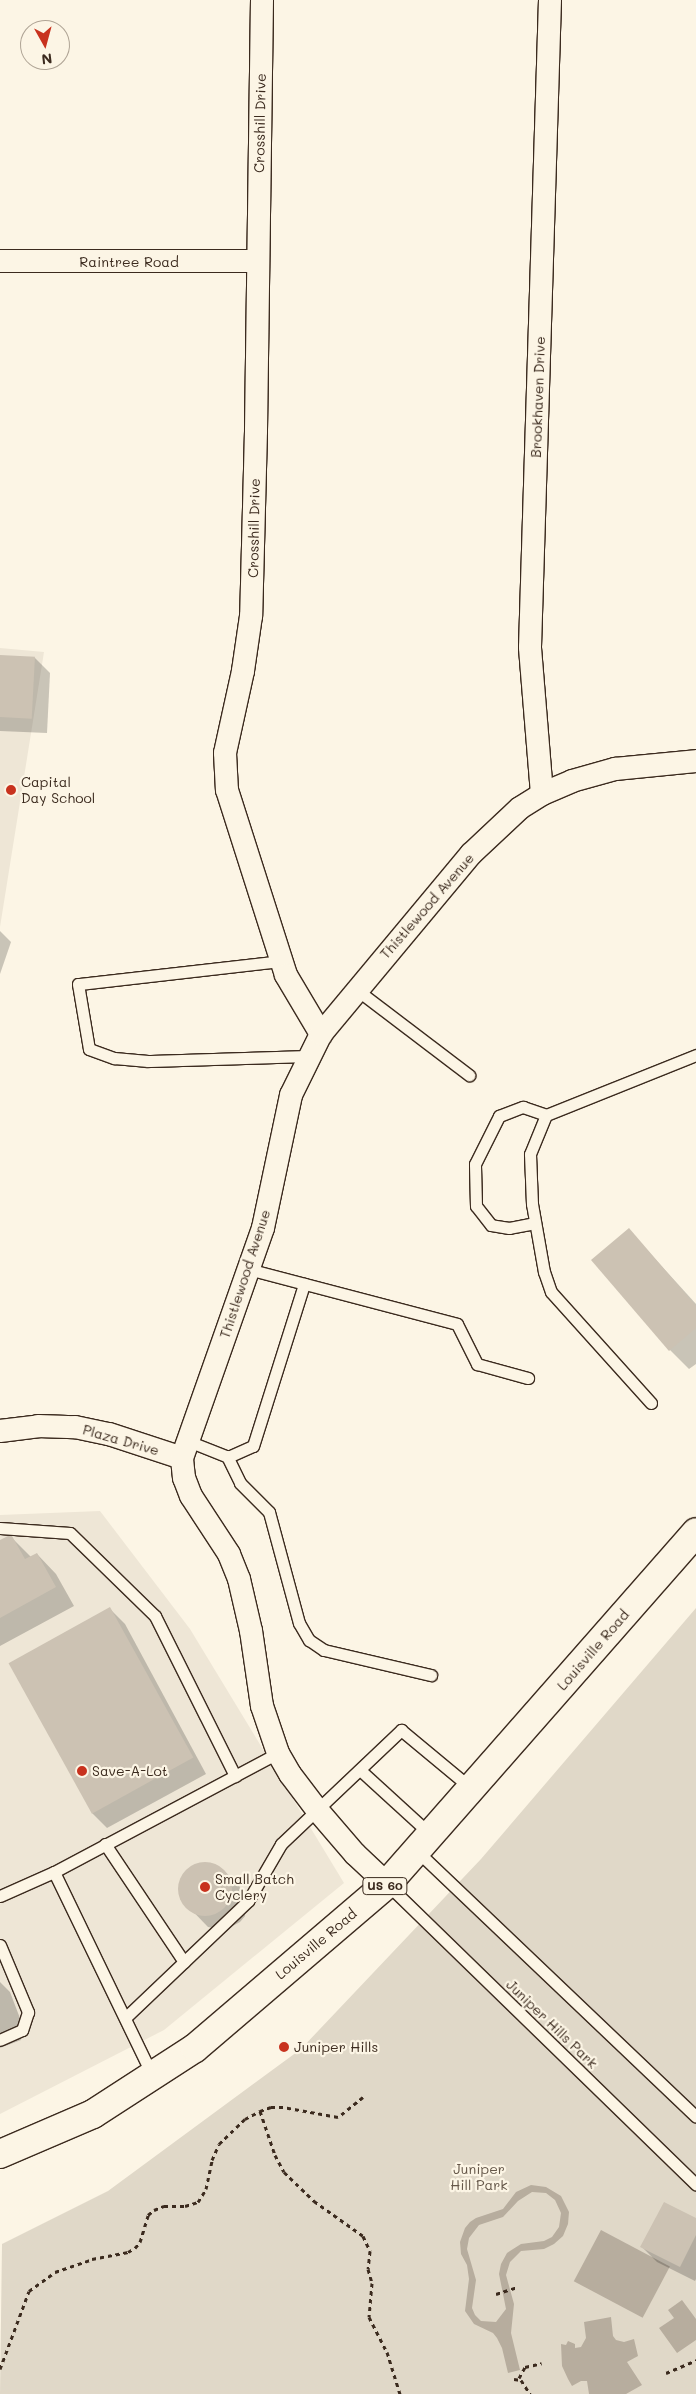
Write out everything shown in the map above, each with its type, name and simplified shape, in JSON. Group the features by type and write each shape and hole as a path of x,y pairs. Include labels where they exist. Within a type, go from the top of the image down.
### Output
{"main road":[{"name":"Louisville Road","path":"0,2154 94,2114 195,2048 387,1884 696,1532"}],"street":[{"name":"Crosshill Drive","path":"262,0 256,431 251,616 243,671 225,753 227,790 286,975 321,1034"},
{"name":"Brookhaven Drive","path":"542,794 530,647 550,0"},
{"name":"Raintree Road","path":"0,261 257,261"},
{"name":"Thistlewood Avenue","path":"387,1884 355,1854 318,1811 290,1774 278,1753 262,1706 251,1631 239,1579 228,1554 191,1496 184,1478 185,1449 263,1228 290,1095 321,1034 471,854 520,808 542,794 572,780 615,769 696,761"},
{"name":"Plaza Drive","path":"0,1431 38,1426 75,1427 185,1449"}],"lane":[{"path":"281,960 78,984 89,1049 114,1058 148,1061 310,1056"},
{"path":"357,990 469,1075"},
{"path":"535,1222 509,1228 491,1225 476,1206 475,1164 498,1116 523,1107 546,1115 696,1055"},
{"path":"546,1115 530,1154 532,1204 544,1272 551,1292 651,1403"},
{"path":"248,1269 457,1324 477,1364 528,1378"},
{"path":"185,1449 227,1456 253,1446 304,1284"},
{"path":"227,1456 240,1483 269,1512 299,1624 308,1640 324,1650 430,1675"},
{"path":"0,1528 70,1533 155,1616 235,1776"},
{"path":"125,2018 248,1901 281,1844 318,1811 401,1730 472,1789"},
{"path":"0,1896 54,1872 278,1753"},
{"path":"360,1770 424,1844 696,2117"},
{"path":"105,1844 184,1962"},
{"path":"54,1872 152,2076"},
{"name":"Juniper Hills Park","path":"387,1884 696,2184"},
{"path":"0,1945 28,2012 22,2030 0,2040"}],"path":[{"path":"0,2369 29,2291 55,2272 92,2259 128,2252 140,2242 148,2215 154,2210 164,2206 185,2206 198,2202 206,2190 212,2160 219,2144 239,2124 260,2111 271,2107 338,2118 363,2097"},
{"path":"260,2111 275,2155 284,2172 314,2201 363,2236 370,2251 368,2269 372,2283 369,2317 387,2352 400,2394"},
{"path":"496,2294 518,2287"},
{"path":"666,2373 696,2360"},
{"path":"530,2394 516,2378 525,2367 542,2363"}],"shaded area":[{"name":"Capital Day School","path":"0,648 44,652 0,927"},
{"path":"100,1511 190,1629 344,1883 164,2030 0,2114 0,1515"},
{"path":"531,2185 546,2187 561,2196 569,2212 568,2224 563,2236 554,2244 544,2249 521,2251 510,2262 506,2275 514,2304 511,2333 520,2370 508,2373 502,2348 497,2338 493,2333 474,2324 465,2311 469,2279 467,2265 461,2254 460,2242 465,2228 470,2222 476,2218 503,2209 516,2192","holes":["532,2192 546,2193 555,2200 561,2213 559,2227 552,2237 544,2241 521,2244 507,2253 501,2264 499,2274 506,2309 496,2322 481,2321 475,2315 472,2308 476,2280 467,2249 469,2238 479,2225 503,2217 518,2201"]},
{"path":"601,2230 670,2267 643,2318 574,2281"},
{"path":"682,2300 696,2319 696,2340 677,2353 659,2328 674,2318 668,2310"},
{"path":"611,2317 613,2336 616,2340 624,2342 634,2339 638,2356 627,2362 642,2385 626,2394 589,2394 587,2381 581,2381 572,2386 568,2379 562,2366 561,2344 566,2345 568,2341 575,2344 575,2348 581,2347 586,2338 584,2322"}],"green space":[{"name":"Juniper Hill Park","path":"696,1608 696,2394 0,2394 2,2244 108,2191 301,2049 481,1859"}],"building":[{"path":"0,655 35,657 32,719 0,717"},
{"path":"629,1228 696,1306 696,1328 669,1351 591,1260"},
{"path":"12,1536 25,1559 37,1553 56,1587 0,1618 0,1540"},
{"path":"110,1607 193,1757 92,1814 9,1663"},
{"name":"Small Batch Cyclery","path":"205,1862 215,1864 224,1870 230,1879 232,1889 230,1899 224,1908 215,1914 205,1916 195,1914 186,1908 180,1899 178,1889 180,1879 186,1870 195,1864"},
{"path":"664,2202 696,2218 696,2235 680,2267 640,2247"}],"place":[{"name":"Capital Day School","path":"11,790"},
{"name":"Save-A-Lot","path":"82,1771"},
{"name":"Small Batch Cyclery","path":"205,1887"},
{"name":"Juniper Hills","path":"284,2047"}]}
